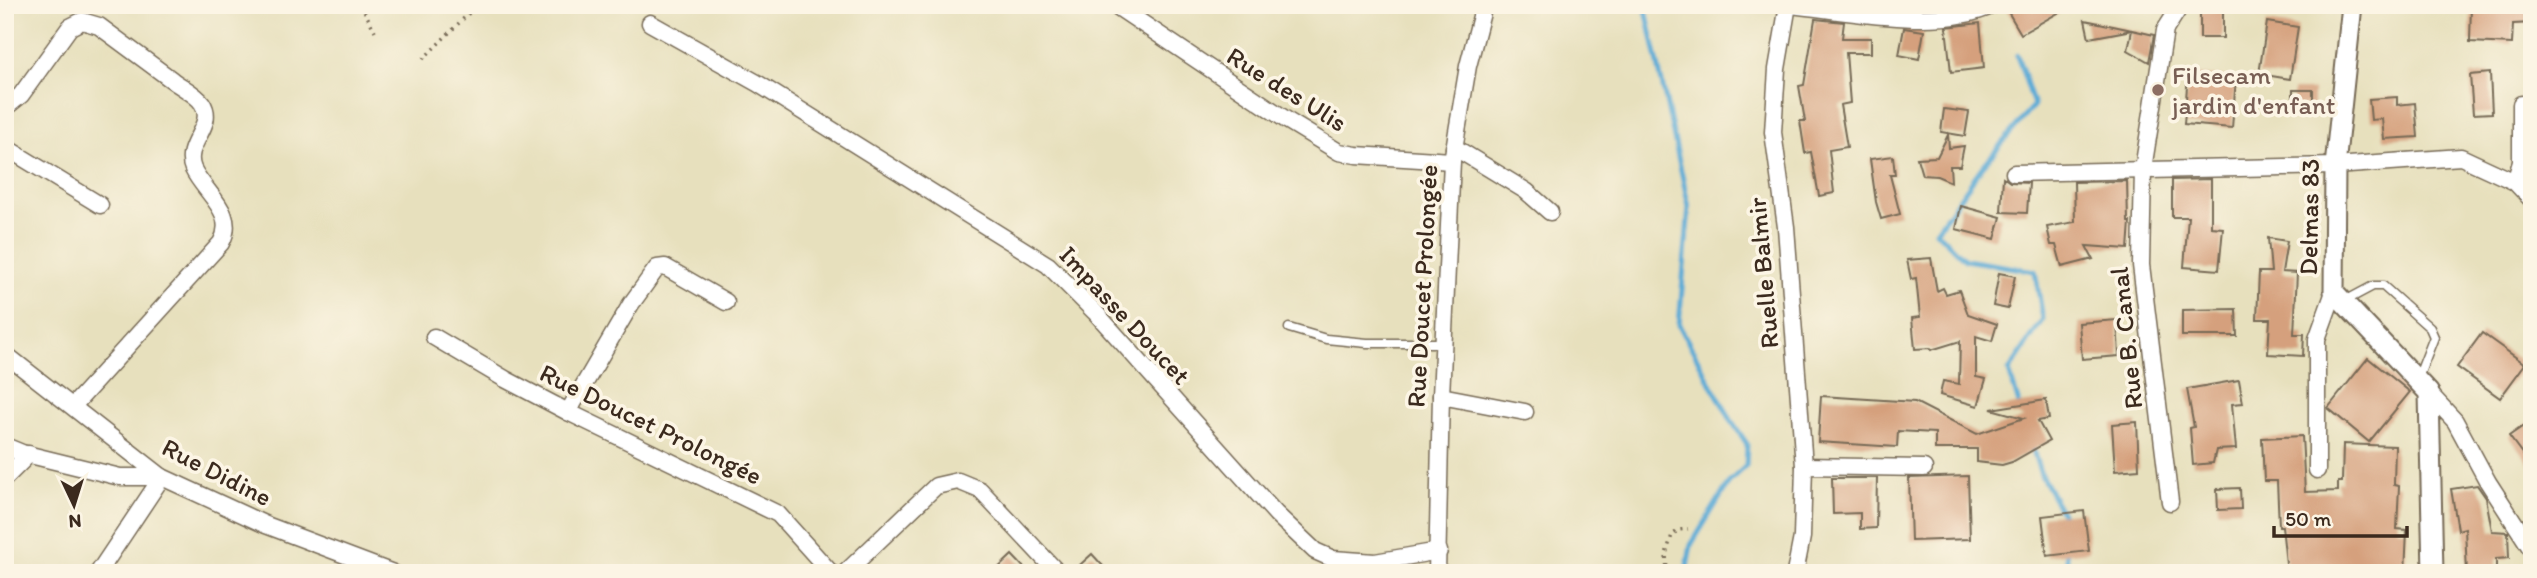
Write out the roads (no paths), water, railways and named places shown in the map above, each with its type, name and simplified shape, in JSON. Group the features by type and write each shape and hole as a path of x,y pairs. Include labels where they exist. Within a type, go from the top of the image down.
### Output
{"street":[{"name":"Rue des Ulis","path":"1115,5 1287,121 1339,152 1356,155 1453,154"},
{"name":"Rue Doucet Prolongée","path":"1437,573 1443,343 1453,154 1468,66 1484,5"},
{"path":"1789,5 1912,18 1951,16 1989,6"},
{"name":"Ruelle Balmir","path":"1789,5 1777,69 1773,132 1786,227 1804,466 1802,537 1795,573"},
{"name":"Rue B. Canal","path":"2170,502 2141,265 2143,169 2165,30 2181,5"},
{"name":"Delmas 83","path":"2352,5 2334,166 2338,297 2455,421 2488,482 2532,550"},
{"path":"5,108 11,106 21,95 70,27 82,21 99,26 188,91 202,104 205,115 206,121 190,149 190,160 193,169 222,211 228,232 74,406"},
{"name":"Impasse Doucet","path":"650,23 757,83 1048,265 1095,312 1276,514 1315,551 1333,559 1375,562 1439,551"},
{"path":"2515,182 2521,162 2521,104"},
{"path":"5,147 100,205"},
{"path":"1453,154 1526,191 1550,212"},
{"path":"2014,173 2334,166 2461,157 2515,182 2532,200"},
{"path":"568,412 631,304 657,268 665,267 726,302"},
{"path":"2317,470 2317,339 2338,297"},
{"name":"Rue Doucet Prolongée","path":"434,337 568,412 778,514 831,573"},
{"name":"Rue Didine","path":"5,354 162,477 266,525 393,573"},
{"path":"2423,387 2433,573"},
{"path":"1441,396 1524,412"},
{"path":"5,446 120,477 162,477"},
{"path":"5,478 29,454"},
{"path":"1804,466 1923,468"},
{"path":"98,573 162,477"},
{"path":"845,573 936,486 958,481 980,490 1058,573"}],"lane":[{"path":"2338,297 2373,286 2383,286 2430,328 2434,337 2423,387"},
{"path":"1289,328 1326,339 1367,343 1443,343"}],"waterway":[{"path":"1645,5 1689,207 1679,325 1747,444 1746,466 1730,481 1691,545 1686,573"},
{"path":"2017,55 2034,105 1982,167 1936,231 1965,260 2035,271 2043,319 2009,371 2021,411"},
{"path":"2031,444 2041,475 2064,517"},
{"path":"2066,548 2068,573"}],"place":[{"name":"Filsecam jardin d'enfant","path":"2158,90"}]}
